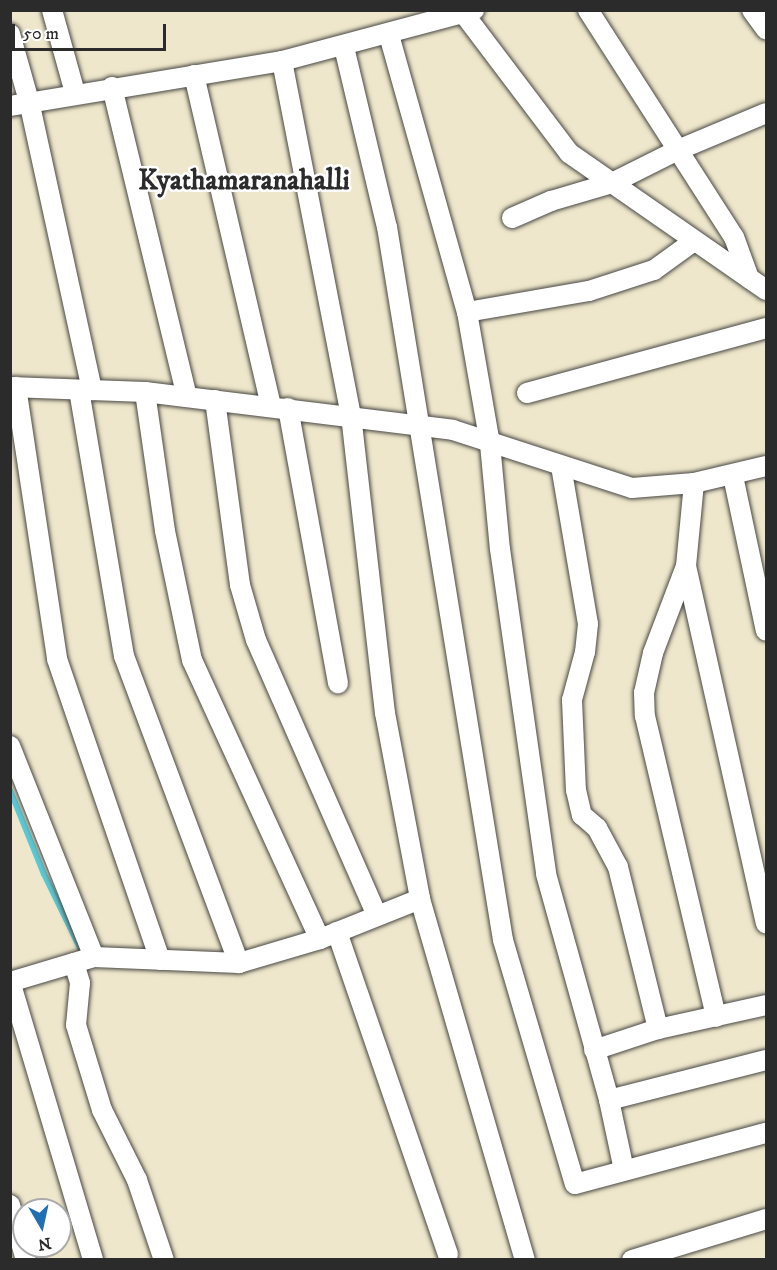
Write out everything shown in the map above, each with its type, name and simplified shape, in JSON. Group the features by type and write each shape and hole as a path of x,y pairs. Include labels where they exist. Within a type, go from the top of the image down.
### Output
{"street":[{"path":"52,10 75,93"},
{"path":"588,10 735,237 749,278"},
{"path":"752,10 766,29"},
{"path":"20,103 282,61 344,47 466,12 569,153 766,290"},
{"path":"10,34 20,103 86,390 124,656 238,963"},
{"path":"389,35 467,312 490,444 500,549 546,874 609,1100 624,1170"},
{"path":"344,47 387,227 421,426 502,940 575,1184 766,1133"},
{"path":"282,61 351,415 385,713 420,899 525,1260"},
{"path":"194,75 279,407 338,682"},
{"path":"112,87 187,397"},
{"path":"512,218 551,201 612,183 678,150 766,113"},
{"path":"467,312 589,291 654,270 694,241"},
{"path":"527,393 766,328"},
{"path":"160,960 57,659 12,386 145,392 351,415 453,430 490,444 632,488 694,483 733,476 766,466"},
{"path":"145,392 165,531 192,660 328,935 448,1254"},
{"path":"215,400 240,585 256,640 377,915"},
{"path":"561,466 588,624 585,652 572,700 576,790 582,815 597,828 618,867 658,1029"},
{"path":"733,476 766,631"},
{"path":"694,483 686,566 653,653 644,693 645,716 716,1017"},
{"path":"686,566 766,923"},
{"path":"10,746 94,957"},
{"path":"93,1260 11,982 94,957 238,963 328,935 420,899"},
{"path":"74,963 80,983 76,1025 102,1110 137,1180 164,1260"},
{"path":"594,1050 658,1029 766,1005"},
{"path":"609,1100 766,1060"},
{"path":"10,1205 26,1260"},
{"path":"632,1260 766,1219"}],"waterway":[{"path":"10,790 44,874 81,950"}],"district":[{"name":"Kyathamaranahalli","path":"244,181"}]}
